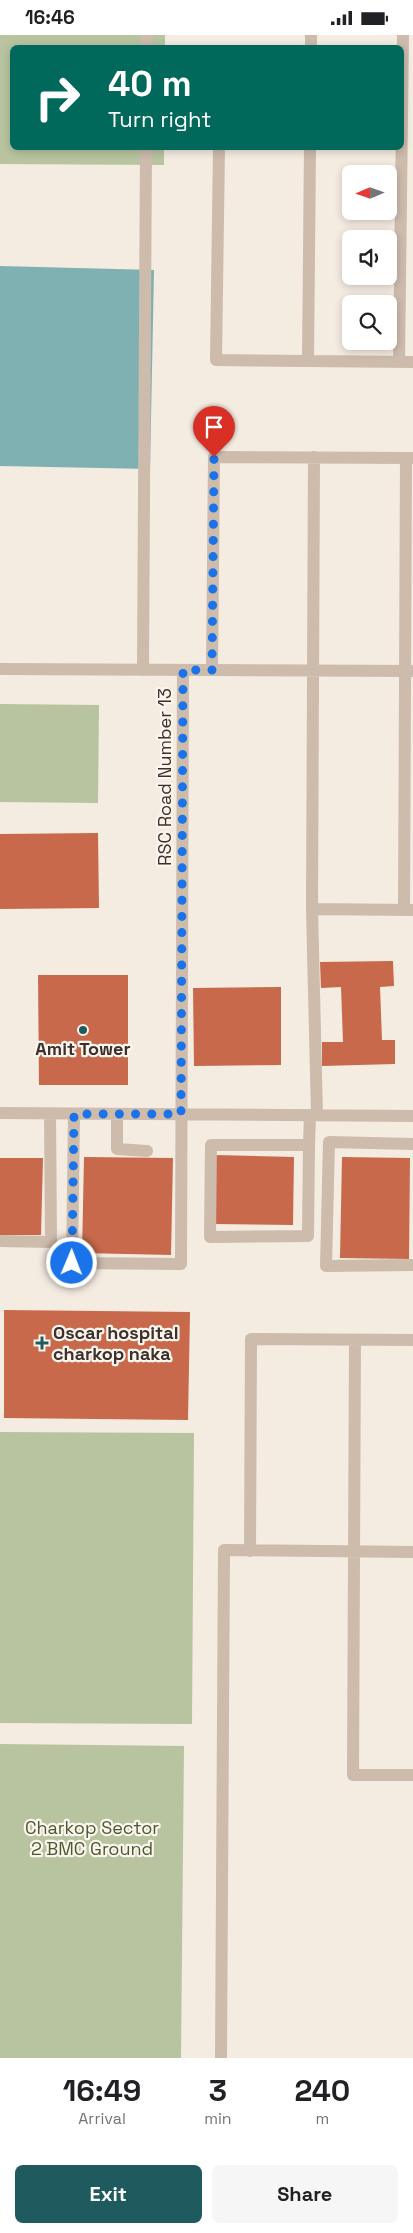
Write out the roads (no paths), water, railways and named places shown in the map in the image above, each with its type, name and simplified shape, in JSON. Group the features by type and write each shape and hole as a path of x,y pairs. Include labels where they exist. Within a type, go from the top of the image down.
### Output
{"street":[{"path":"143,670 146,150"},
{"path":"219,150 216,360 413,363"},
{"path":"308,361 310,150"},
{"path":"399,362 401,150"},
{"path":"212,670 214,457 410,458 408,910 312,909"},
{"path":"310,1145 211,1145 210,1237 308,1236 310,1145 314,1115 312,909 314,457"},
{"path":"0,669 183,670"},
{"name":"RSC Road Number 13","path":"74,1114 72,1263 181,1264 183,670 409,671"},
{"path":"0,1113 413,1116"},
{"path":"0,1241 50,1242 50,1114"},
{"path":"117,1114 117,1149 147,1151"},
{"path":"413,1144 328,1143 326,1266 413,1265"},
{"path":"250,1551 251,1339 413,1340"},
{"path":"356,1340 353,1775 413,1775"},
{"path":"221,2058 224,1551 413,1552"}],"water":[{"path":"0,266 154,270 150,469 0,466"}],"place":[{"name":"Amit Tower","path":"83,1030"},
{"name":"Oscar hospital charkop naka","path":"42,1343"}],"park label":[{"name":"Charkop Sector 2 BMC Ground","path":"92,1838"}]}
